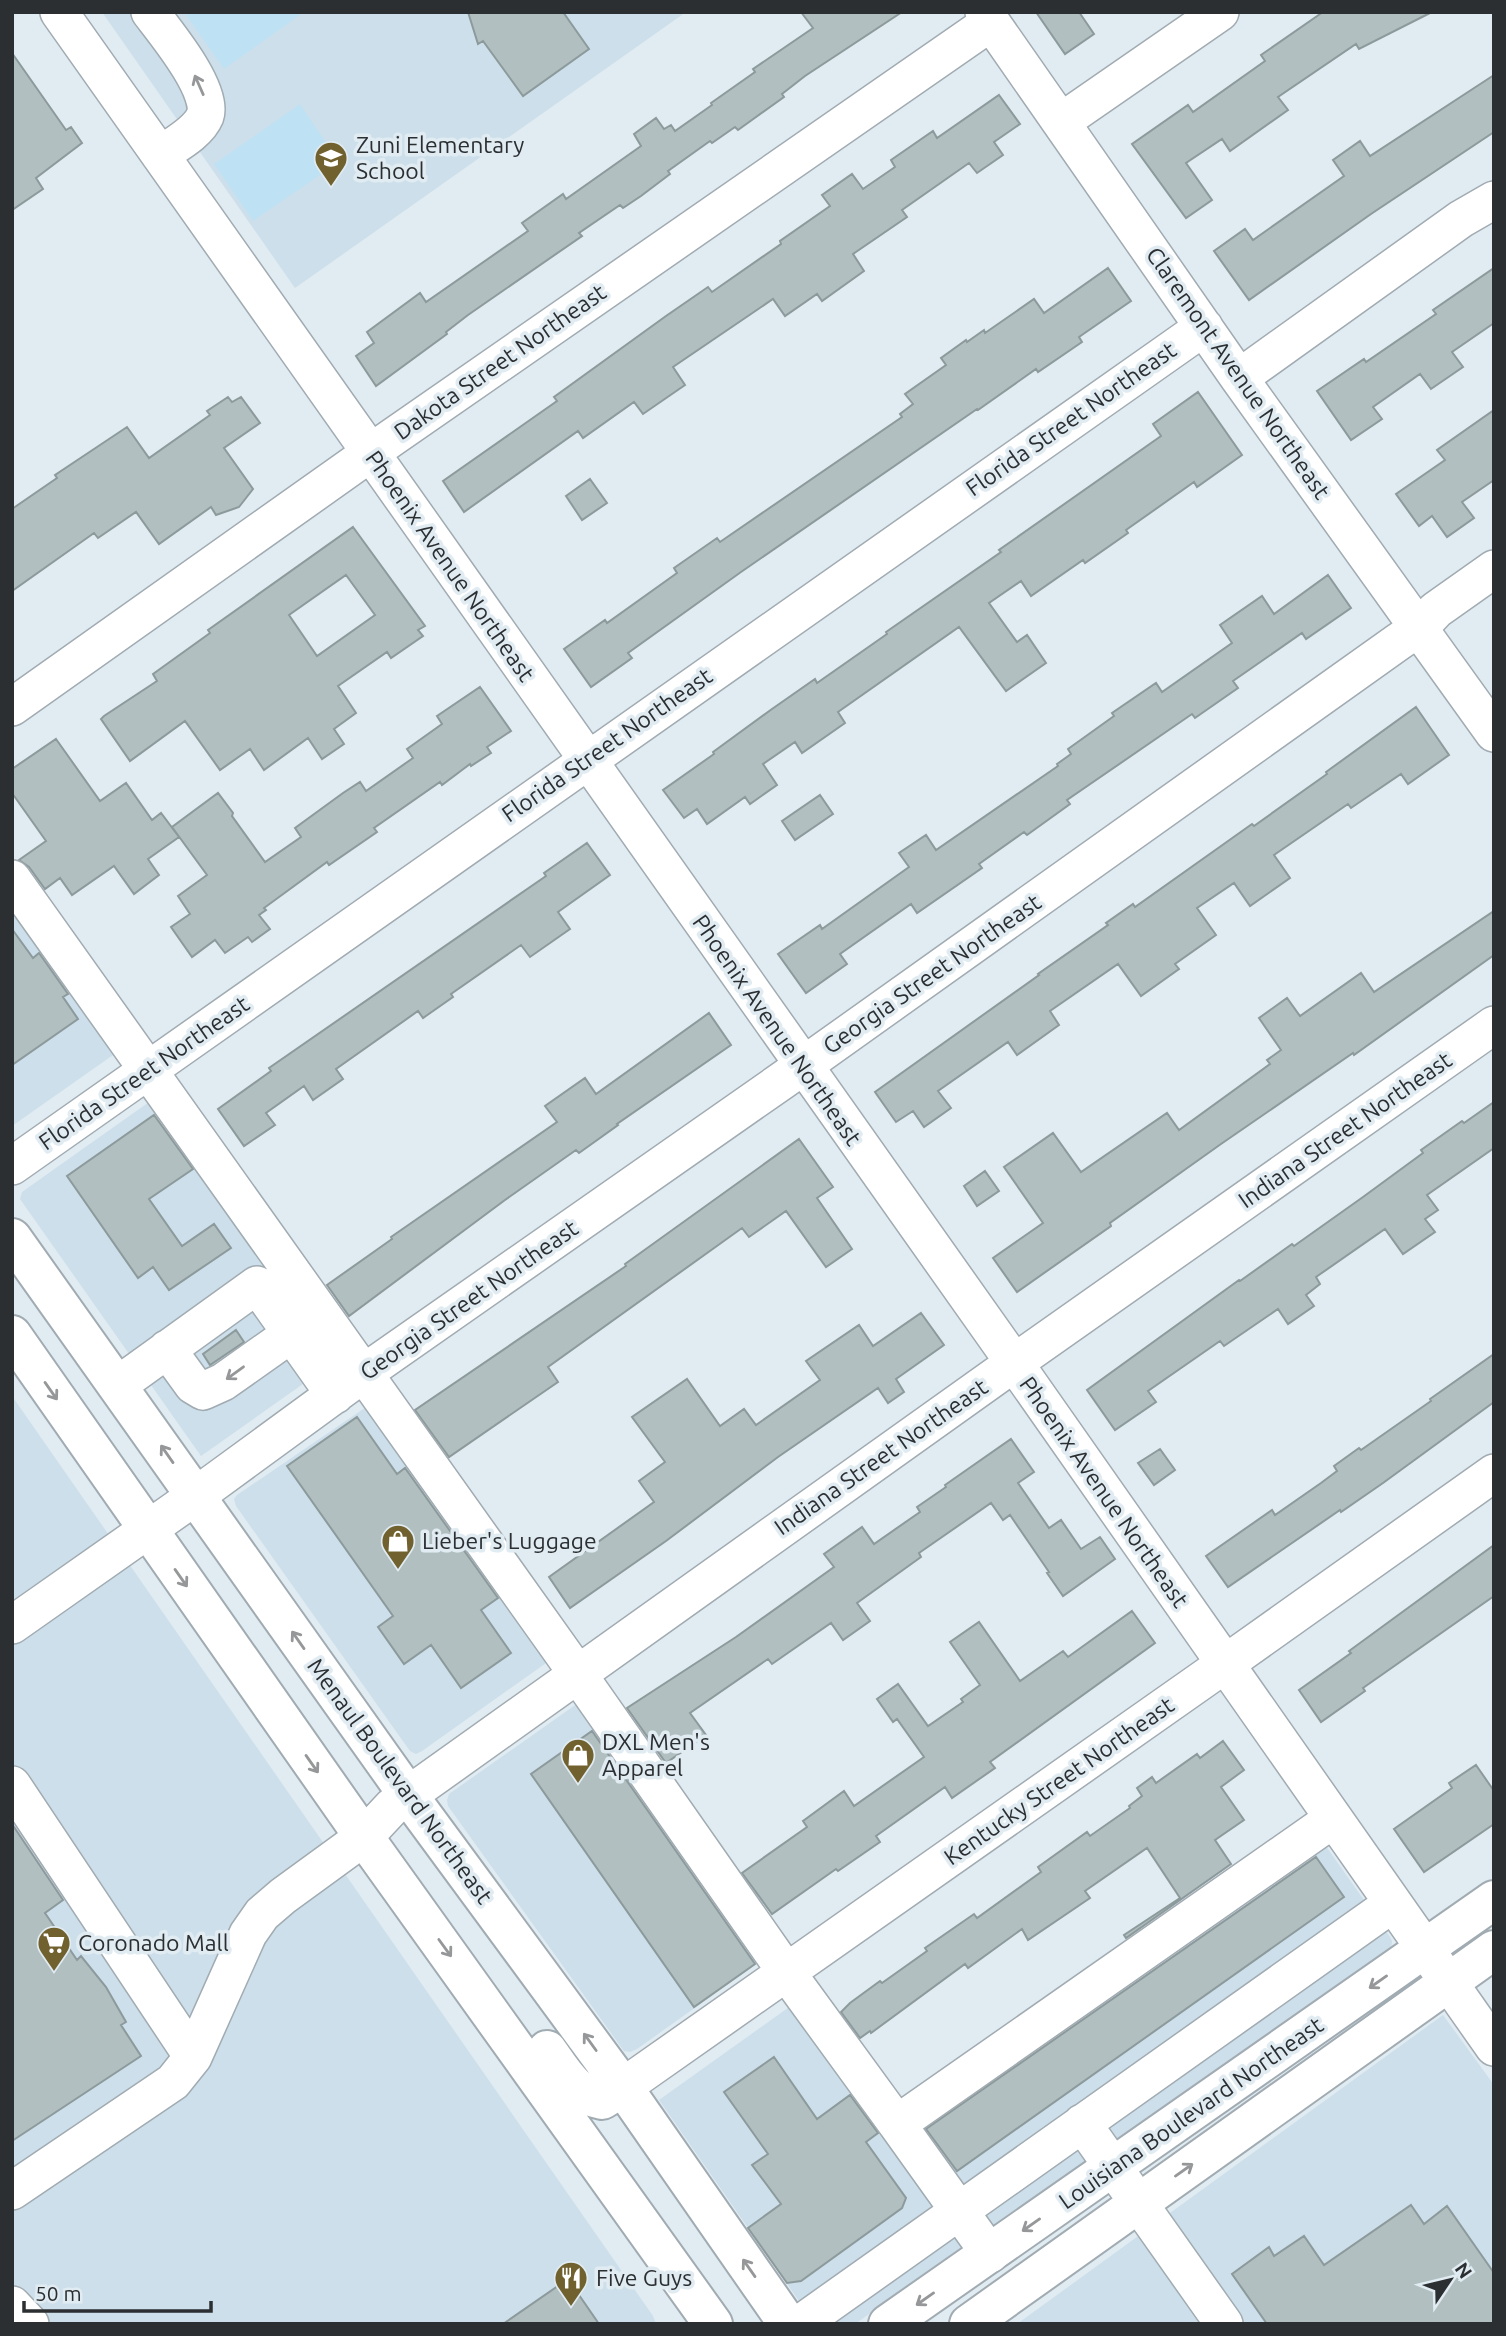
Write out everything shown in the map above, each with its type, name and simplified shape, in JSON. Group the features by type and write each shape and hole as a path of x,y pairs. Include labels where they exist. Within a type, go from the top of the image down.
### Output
{"main road":[{"name":"Menaul Boulevard Northeast","path":"12,1238 408,1795 623,2087 788,2324"},
{"path":"12,1335 364,1837 713,2324"},
{"name":"Louisiana Boulevard Northeast","path":"888,2324 1494,1900"},
{"name":"Louisiana Boulevard Northeast","path":"969,2324 1494,1950"},
{"path":"485,2004 531,2028 573,2086 589,2097 603,2100 623,2087"},
{"path":"684,2284 690,2324"}],"street":[{"name":"Phoenix Avenue Northeast","path":"59,12 1494,2047"},
{"path":"150,12 202,87 206,114 197,128 160,155"},
{"path":"1061,122 1220,12"},
{"name":"Claremont Avenue Northeast","path":"988,17 1239,378 1494,733"},
{"name":"Dakota Street Northeast","path":"12,707 988,17"},
{"path":"1239,378 1461,219 1494,200"},
{"name":"Florida Street Northeast","path":"12,1166 1203,327"},
{"name":"Georgia Street Northeast","path":"12,1625 1420,627 1436,610 1494,569"},
{"path":"12,879 787,1973 990,2253"},
{"name":"Indiana Street Northeast","path":"12,2191 173,2082 193,2057 254,1924 283,1896 364,1837 383,1814 577,1673 1494,1025"},
{"path":"118,1385 257,1285 335,1395"},
{"path":"167,1349 193,1385 203,1391 223,1382 291,1334"},
{"name":"Kentucky Street Northeast","path":"623,2087 1494,1472"},
{"path":"12,1785 193,2057"},
{"path":"897,2124 1333,1819"},
{"path":"800,2324 1392,1904"},
{"path":"1082,2123 1224,2324"},
{"path":"12,2305 30,2324"}],"shaded area":[{"name":"Zuni Elementary School","path":"102,12 686,12 295,288"},
{"path":"184,12 304,12 224,69"},
{"path":"300,104 339,162 253,221 214,164"},
{"path":"12,889 123,1048 12,1126"},
{"path":"159,1095 344,1355 201,1456 20,1199 22,1192"},
{"path":"12,1396 653,2316 656,2324 12,2324"},
{"path":"375,1401 556,1656 416,1754 410,1751 236,1506 234,1499"},
{"path":"588,1696 766,1957 630,2052 624,2051 448,1806 447,1800 449,1794"},
{"path":"1311,1825 1390,1937 1391,1950 989,2234 970,2242 855,2324 815,2324 659,2100 813,1990 899,2112"},
{"path":"1443,2015 1494,2085 1494,2324 1017,2324"}],"building":[{"path":"468,12 563,12 589,49 523,96 483,41 478,44"},
{"path":"801,12 902,12 805,76 782,94 784,97 738,130 735,127 712,143 710,141 668,171 670,174 641,196 623,208 620,205 579,233 582,236 468,315 446,332 447,334 376,386 356,356 374,343 367,332 420,293 426,302 528,231 522,223 563,194 566,199 641,146 634,134 656,118 664,129 671,125 675,131 712,105 711,103 755,72 753,69 813,28"},
{"path":"1036,12 1079,12 1094,34 1065,54"},
{"path":"1323,12 1432,12 1359,49 1356,44 1278,97 1288,110 1230,151 1222,139 1186,163 1212,200 1186,218 1132,144 1188,105 1193,112 1265,61 1261,55"},
{"path":"12,53 66,130 71,127 82,143 36,178 43,189 12,210"},
{"path":"1494,75 1494,132 1249,300 1214,251 1245,229 1253,240 1344,176 1333,160 1360,141 1370,156"},
{"path":"999,95 1020,124 994,142 1003,155 977,173 969,163 902,210 907,217 853,254 864,271 822,301 817,294 785,316 773,299 673,367 685,385 643,414 634,402 583,438 578,431 464,512 443,481 557,401 554,397 666,316 708,287 712,292 781,244 780,241 830,206 822,195 852,174 863,189 895,167 891,160 933,131 937,138"},
{"path":"1108,268 1131,301 1079,337 1082,342 1038,372 1036,369 741,572 628,653 632,658 591,687 564,649 605,620 607,623 677,573 674,568 717,538 720,542 902,417 900,414 913,404 905,394 946,365 941,358 966,340 967,342 984,330 985,333 1034,299 1044,313"},
{"path":"1494,268 1494,323 1452,352 1463,367 1431,389 1420,374 1373,407 1382,419 1351,440 1317,391 1364,359 1366,362 1436,314 1433,310"},
{"path":"1198,392 1242,455 1197,487 1194,482 1126,530 1128,533 1031,596 1021,581 989,603 1017,642 1027,635 1046,663 1006,691 959,627 838,712 845,723 802,753 795,742 763,764 777,785 750,804 745,797 707,824 697,809 684,818 663,790 772,709 815,679 817,683 887,634 886,632 1001,552 999,550 1161,436 1153,424"},
{"path":"228,397 232,402 241,397 260,423 224,448 253,489 239,507 216,515 211,507 159,544 136,512 98,538 94,533 12,591 12,509 57,478 55,475 127,427 149,458 210,415 207,411"},
{"path":"1494,410 1494,480 1462,502 1474,518 1447,537 1432,516 1419,526 1396,494 1445,460 1437,450"},
{"path":"590,479 607,503 582,520 566,496"},
{"path":"353,527 425,626 418,630 423,636 391,658 387,652 338,686 356,713 334,729 344,744 322,759 308,738 264,770 250,749 220,770 185,721 130,761 101,719 157,681 153,674 210,633 208,630","holes":["346,575 375,615 317,656 289,615"]},
{"path":"1328,575 1351,608 1306,639 1302,633 1233,681 1238,688 1195,718 1192,714 1067,800 1070,804 1027,835 1024,832 979,864 982,868 917,913 911,904 840,954 847,964 806,993 778,954 820,925 822,929 909,867 899,853 926,835 936,850 1058,766 1057,764 1071,754 1068,749 1114,716 1112,713 1156,683 1162,692 1232,643 1220,625 1262,596 1274,614"},
{"path":"480,687 511,731 487,747 491,753 471,766 470,764 442,785 440,782 374,828 377,832 329,865 327,862 264,908 266,910 259,915 270,929 252,942 248,937 225,953 215,940 192,957 171,927 190,914 178,896 207,875 172,827 218,793 265,862 301,837 295,828 343,793 360,782 366,791 413,758 407,749 442,724 437,716"},
{"path":"1416,707 1449,755 1408,784 1401,774 1351,808 1348,804 1274,855 1290,878 1250,906 1234,883 1197,908 1216,935 1175,964 1179,969 1141,996 1118,964 1050,1011 1059,1025 1017,1055 1008,1042 938,1091 951,1108 924,1127 913,1111 896,1122 875,1092 1108,925 1106,923 1133,904 1135,907 1252,824 1254,826"},
{"path":"56,739 100,801 126,783 152,820 161,813 179,837 148,859 159,875 134,894 114,866 72,895 60,878 45,889 29,867 19,860 46,841 12,793 12,769"},
{"path":"820,795 833,814 795,840 782,821"},
{"path":"587,843 610,875 558,912 570,929 530,957 521,945 451,994 453,997 423,1018 418,1011 336,1069 343,1079 313,1100 304,1086 266,1113 275,1125 244,1146 218,1109 271,1071 269,1068 546,876 544,873"},
{"path":"1494,911 1494,955 1354,1055 1353,1053 1221,1144 1017,1292 993,1258 1043,1223 1004,1167 1053,1133 1081,1172 1167,1113 1179,1130 1270,1064 1267,1060 1281,1050 1259,1018 1287,998 1300,1016 1361,973 1374,992"},
{"path":"12,929 33,958 39,953 68,994 63,997 78,1019 12,1065"},
{"path":"709,1013 731,1045 579,1153 576,1150 505,1200 349,1316 327,1285 392,1239 391,1237 557,1122 545,1106 585,1078 596,1094"},
{"path":"1494,1102 1494,1148 1427,1195 1438,1210 1425,1219 1435,1232 1403,1254 1385,1229 1316,1277 1320,1284 1306,1295 1314,1306 1288,1324 1278,1309 1224,1346 1220,1341 1148,1391 1156,1402 1115,1430 1087,1390 1239,1280 1292,1244 1294,1246 1363,1197 1423,1153 1421,1150"},
{"path":"154,1115 193,1169 149,1199 182,1246 214,1224 231,1248 169,1290 153,1267 138,1278 67,1176"},
{"path":"799,1139 833,1187 817,1198 852,1249 826,1267 786,1211 749,1237 742,1228 548,1367 558,1382 449,1457 415,1410 626,1266 625,1264"},
{"path":"985,1171 999,1191 977,1206 964,1186"},
{"path":"921,1313 944,1345 896,1379 904,1392 888,1403 878,1388 570,1608 549,1577 654,1502 639,1481 665,1462 632,1417 687,1379 720,1426 744,1409 756,1425 820,1380 806,1361 859,1325 873,1346"},
{"path":"236,1330 244,1342 210,1365 203,1354"},
{"path":"1494,1354 1494,1402 1383,1483 1228,1587 1206,1556 1272,1510 1275,1515 1321,1483 1337,1471 1334,1466 1431,1401 1430,1399"},
{"path":"357,1417 397,1474 405,1468 498,1598 481,1610 511,1653 461,1688 431,1645 404,1664 378,1627 393,1616 287,1466"},
{"path":"1011,1439 1034,1472 1018,1483 1049,1528 1061,1520 1081,1549 1100,1537 1115,1559 1063,1596 1010,1515 1003,1520 991,1503 919,1553 921,1557 857,1603 870,1621 843,1640 831,1623 772,1664 768,1659 690,1713 706,1735 666,1763 627,1708 736,1637 834,1567 824,1554 862,1527 874,1544 920,1512 917,1507 946,1487 945,1485"},
{"path":"1160,1449 1175,1470 1154,1485 1138,1463"},
{"path":"1494,1545 1494,1596 1363,1688 1365,1691 1321,1722 1299,1690"},
{"path":"1132,1611 1155,1643 990,1762 995,1768 952,1798 945,1787 876,1836 880,1842 772,1914 742,1873 807,1827 803,1821 844,1791 854,1806 924,1757 897,1719 893,1722 877,1699 898,1684 928,1726 963,1702 961,1699 980,1685 950,1642 979,1622 1020,1681 1063,1651 1068,1657"},
{"path":"592,1731 755,1964 694,2007 531,1774"},
{"path":"1223,1741 1244,1770 1221,1787 1244,1820 1215,1840 1231,1864 1126,1938 1124,1935 1180,1898 1147,1848 1085,1891 1090,1898 1028,1940 1022,1929 968,1968 965,1964 871,2033 870,2031 860,2038 841,2012 850,2003 927,1951 925,1948 974,1914 977,1918 1041,1872 1038,1867 1087,1832 1090,1836 1130,1808 1129,1806 1142,1796 1137,1788 1152,1777 1156,1783 1197,1754 1200,1758"},
{"path":"1476,1765 1494,1791 1494,1824 1424,1872 1394,1829 1452,1788 1449,1783"},
{"name":"Coronado Mall","path":"12,1824 63,1900 45,1913 77,1960 81,1956 106,1987 126,2022 121,2025 141,2056 12,2141"},
{"path":"1316,1857 1344,1897 957,2171 926,2129"},
{"path":"774,2057 817,2119 850,2095 878,2133 866,2142 906,2198 902,2208 801,2281 787,2283 748,2228 781,2204 752,2165 768,2154 724,2092"},
{"path":"1411,2205 1424,2224 1447,2206 1494,2273 1494,2324 1267,2324 1232,2274 1269,2247 1274,2256 1304,2236 1324,2265"},
{"path":"568,2279 599,2324 503,2324"}],"place":[{"name":"Zuni Elementary School","path":"331,188"},
{"name":"Lieber's Luggage","path":"398,1571"},
{"name":"DXL Men's Apparel","path":"578,1785"},
{"name":"Coronado Mall","path":"54,1973"},
{"name":"Five Guys","path":"571,2308"}]}
